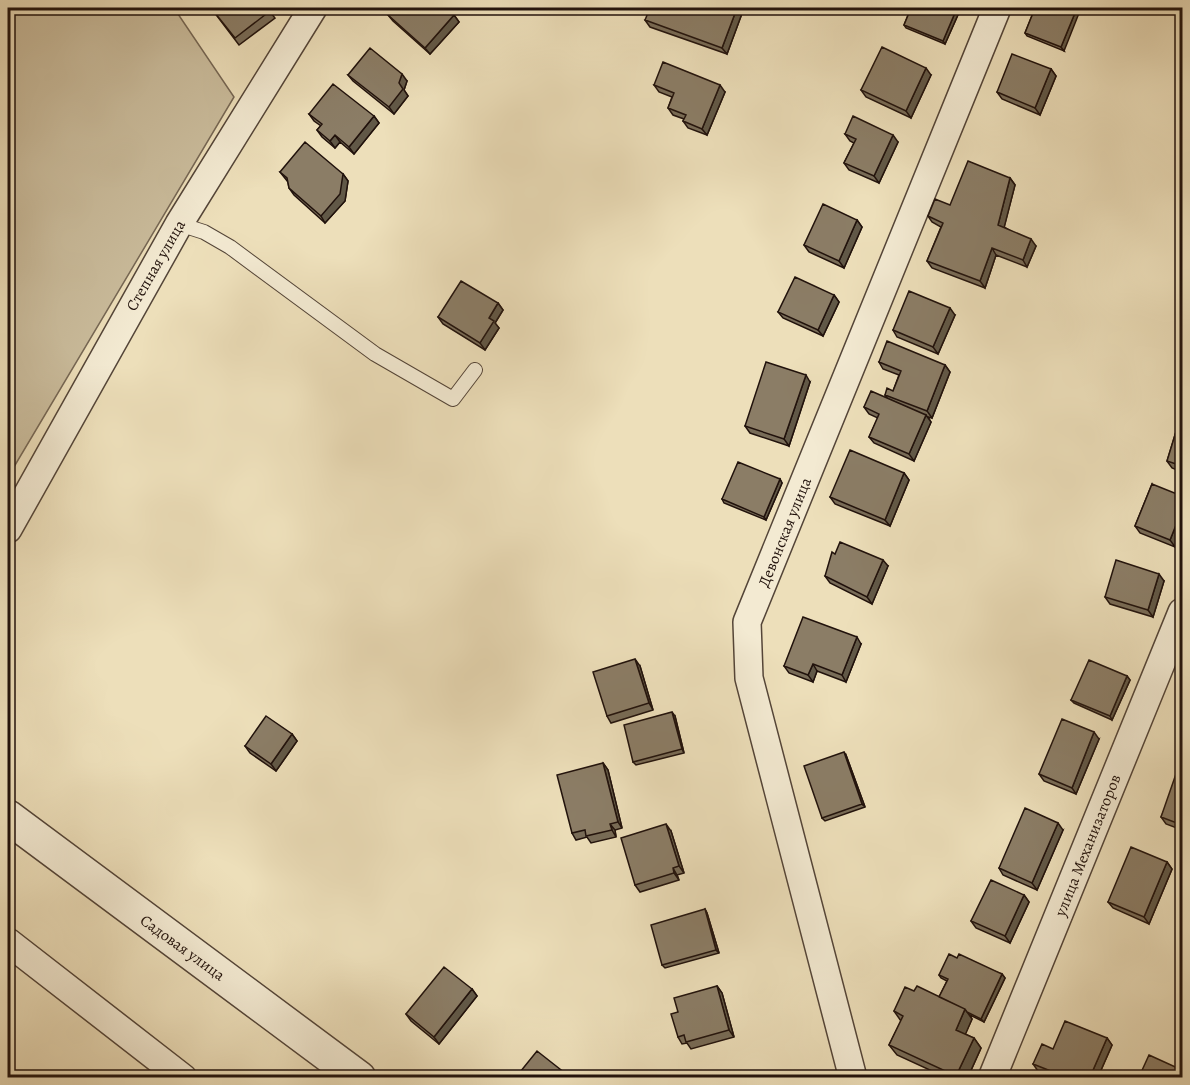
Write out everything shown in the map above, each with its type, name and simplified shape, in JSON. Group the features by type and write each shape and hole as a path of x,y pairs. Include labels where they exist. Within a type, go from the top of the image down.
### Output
{"street":[{"name":"Степная улица","path":"8,529 179,224 313,8"},
{"name":"Девонская улица","path":"853,1077 748,678 747,622 997,8"},
{"name":"улица Механизаторов","path":"992,1077 1182,612"},
{"name":"Садовая улица","path":"8,817 360,1077"},
{"path":"8,942 183,1077"}],"lane":[{"path":"179,224 204,232 230,247 375,354 453,399 475,370"}],"shaded area":[{"path":"8,8 174,8 234,97 8,477"}],"building":[{"path":"211,8 267,8 270,11 235,38"},
{"path":"394,8 446,8 454,15 425,48 388,15"},
{"path":"650,8 737,8 722,48 645,20"},
{"path":"911,8 957,8 943,41 904,25"},
{"path":"1035,8 1077,8 1061,47 1025,33"},
{"path":"882,47 926,68 906,111 861,90"},
{"path":"370,48 402,74 399,83 403,89 389,107 348,75"},
{"path":"1012,54 1051,69 1035,108 997,92"},
{"path":"663,62 720,85 702,129 683,121 686,115 668,108 674,93 654,85"},
{"path":"333,84 374,116 349,147 335,135 330,141 317,130 322,124 309,114"},
{"path":"853,116 893,135 874,176 844,163 856,139 845,134"},
{"path":"305,142 343,174 340,194 321,216 289,188 287,178 280,172"},
{"path":"968,161 1010,178 998,225 1031,239 1023,260 992,248 980,281 927,261 943,223 928,216 935,199 950,205"},
{"path":"823,204 857,220 839,261 804,245"},
{"path":"795,277 834,295 818,330 778,312"},
{"path":"461,281 498,303 489,318 494,321 480,343 438,317"},
{"path":"909,291 950,308 933,347 893,330"},
{"path":"887,341 945,365 927,411 885,395 887,388 893,391 901,371 879,362"},
{"path":"766,362 806,375 784,439 745,426"},
{"path":"871,391 926,415 909,454 869,437 879,414 864,407"},
{"path":"1182,412 1182,466 1167,461"},
{"path":"850,450 904,473 885,520 830,497"},
{"path":"738,462 780,479 764,517 722,499"},
{"path":"1152,484 1182,496 1182,510 1170,540 1135,526"},
{"path":"840,542 883,560 867,597 825,576 832,552 835,554"},
{"path":"1116,560 1159,574 1148,610 1105,597"},
{"path":"803,617 857,637 842,675 813,664 808,675 784,666"},
{"path":"635,659 649,703 607,716 593,672"},
{"path":"1089,660 1127,676 1110,716 1071,700"},
{"path":"672,712 682,749 633,762 624,725"},
{"path":"266,716 292,734 271,764 245,746"},
{"path":"1062,719 1094,732 1072,788 1039,774"},
{"path":"844,752 862,804 822,818 804,766"},
{"path":"603,763 618,822 610,824 612,830 586,836 585,830 572,833 557,775"},
{"path":"1177,771 1182,773 1182,825 1161,817"},
{"path":"1025,808 1058,823 1032,883 999,868"},
{"path":"666,824 679,866 673,868 674,873 635,885 621,838"},
{"path":"1131,847 1167,862 1144,917 1108,902"},
{"path":"991,880 1024,895 1005,936 971,921"},
{"path":"705,909 716,950 662,965 651,925"},
{"path":"949,954 957,958 959,954 1002,974 981,1019 939,997 948,979 939,975"},
{"path":"444,967 472,989 434,1037 406,1014"},
{"path":"717,986 729,1030 686,1042 684,1035 678,1037 671,1014 678,1012 674,998"},
{"path":"917,986 965,1009 956,1030 974,1038 956,1076 889,1045 903,1016 894,1011 905,987 914,991"},
{"path":"1065,1021 1107,1038 1090,1077 1066,1077 1033,1064 1042,1044 1053,1049"},
{"path":"537,1051 570,1077 516,1077"},
{"path":"1149,1055 1182,1070 1182,1077 1139,1077"}]}
